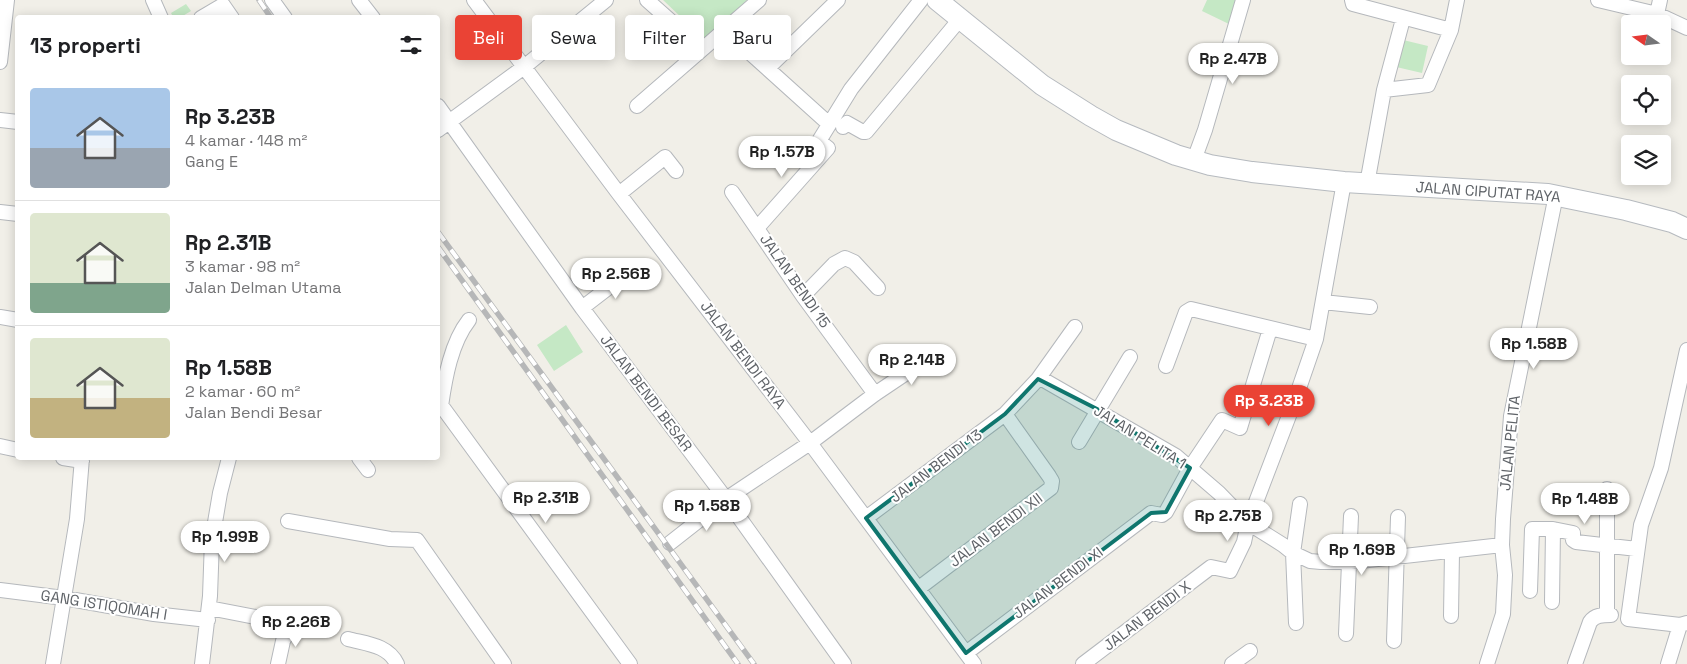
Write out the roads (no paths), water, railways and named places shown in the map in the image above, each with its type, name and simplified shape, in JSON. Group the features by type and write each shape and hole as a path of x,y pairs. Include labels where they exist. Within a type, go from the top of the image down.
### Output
{"main road":[{"name":"JALAN CIPUTAT RAYA","path":"937,0 1042,85 1091,116 1143,142 1194,160 1252,172 1344,182 1556,195 1672,222 1687,229"}],"street":[{"path":"0,62 7,0"},
{"path":"153,0 159,15"},
{"path":"272,0 283,15"},
{"path":"359,0 371,15"},
{"name":"JALAN BENDI RAYA","path":"474,0 619,194 810,443 970,659"},
{"path":"646,0 663,15"},
{"path":"704,47 759,0"},
{"path":"768,68 838,0"},
{"path":"758,227 828,148 820,141 829,124 861,74 921,0"},
{"path":"1194,160 1205,130 1244,0"},
{"path":"1352,0 1352,4 1451,30"},
{"path":"1384,90 1428,85 1451,30 1457,0"},
{"path":"1598,0 1658,7 1687,28"},
{"path":"205,15 221,2 230,15"},
{"path":"443,126 524,67 601,2"},
{"path":"1367,184 1384,90 1403,18"},
{"path":"843,127 848,123 866,132 960,19"},
{"path":"637,106 689,60"},
{"path":"759,60 829,124"},
{"path":"0,120 15,122"},
{"name":"JALAN BENDI BESAR","path":"443,126 726,499 844,664"},
{"path":"619,194 665,158 676,171"},
{"path":"1248,524 1316,339 1344,182"},
{"name":"JALAN BENDI 15","path":"732,192 758,227 803,296 875,394"},
{"name":"JALAN PELITA","path":"1487,664 1503,614 1504,575 1502,546 1511,416 1556,195"},
{"path":"0,212 15,214"},
{"path":"803,296 834,264 845,258 854,262 878,288"},
{"path":"582,308 621,278"},
{"path":"1323,302 1370,307"},
{"path":"1166,366 1189,310 1195,309 1316,339"},
{"path":"0,317 15,320"},
{"path":"440,400 459,339 469,320"},
{"path":"1006,414 1038,379 1075,328"},
{"path":"1190,468 1222,420 1240,428 1270,329"},
{"path":"1668,664 1684,624 1628,620 1641,525 1661,468 1687,350"},
{"path":"670,543 726,499 810,443 875,394 933,355"},
{"path":"1079,442 1130,357"},
{"name":"JALAN PELITA 1","path":"1038,379 1046,381 1099,410 1176,456 1219,493 1248,524 1293,553 1310,561 1348,562 1502,546"},
{"path":"440,404 630,664"},
{"name":"JALAN BENDI 13","path":"866,518 1006,414"},
{"name":"JALAN BENDI XII","path":"919,588 1051,488 1052,481 1049,476 1006,414"},
{"path":"0,446 15,449"},
{"path":"53,664 77,519 82,460"},
{"path":"202,664 208,614 212,540 220,493 228,460"},
{"path":"360,460 368,470"},
{"name":"JALAN BENDI XI","path":"970,659 1150,513 1162,515 1166,512 1190,468"},
{"path":"1575,664 1587,628 1593,618 1609,615 1607,489"},
{"path":"1296,623 1293,553 1300,504"},
{"path":"1346,634 1351,516"},
{"path":"1394,641 1398,517"},
{"path":"288,520 390,539 417,540 504,664"},
{"name":"JALAN BENDI X","path":"1082,664 1210,567 1230,571 1244,542 1248,524"},
{"path":"1530,590 1532,529 1573,532 1573,540 1576,542 1637,548"},
{"path":"1552,602 1553,530"},
{"path":"1451,616 1452,552"},
{"name":"GANG ISTIQOMAH I","path":"0,590 64,598 154,614 208,614 292,624 282,641 278,664"},
{"path":"348,639 388,651 394,657 397,664"},
{"path":"1232,664 1250,651"}],"railway":[{"path":"259,0 269,15"},
{"path":"440,235 754,664"},
{"path":"440,250 738,664"}]}
